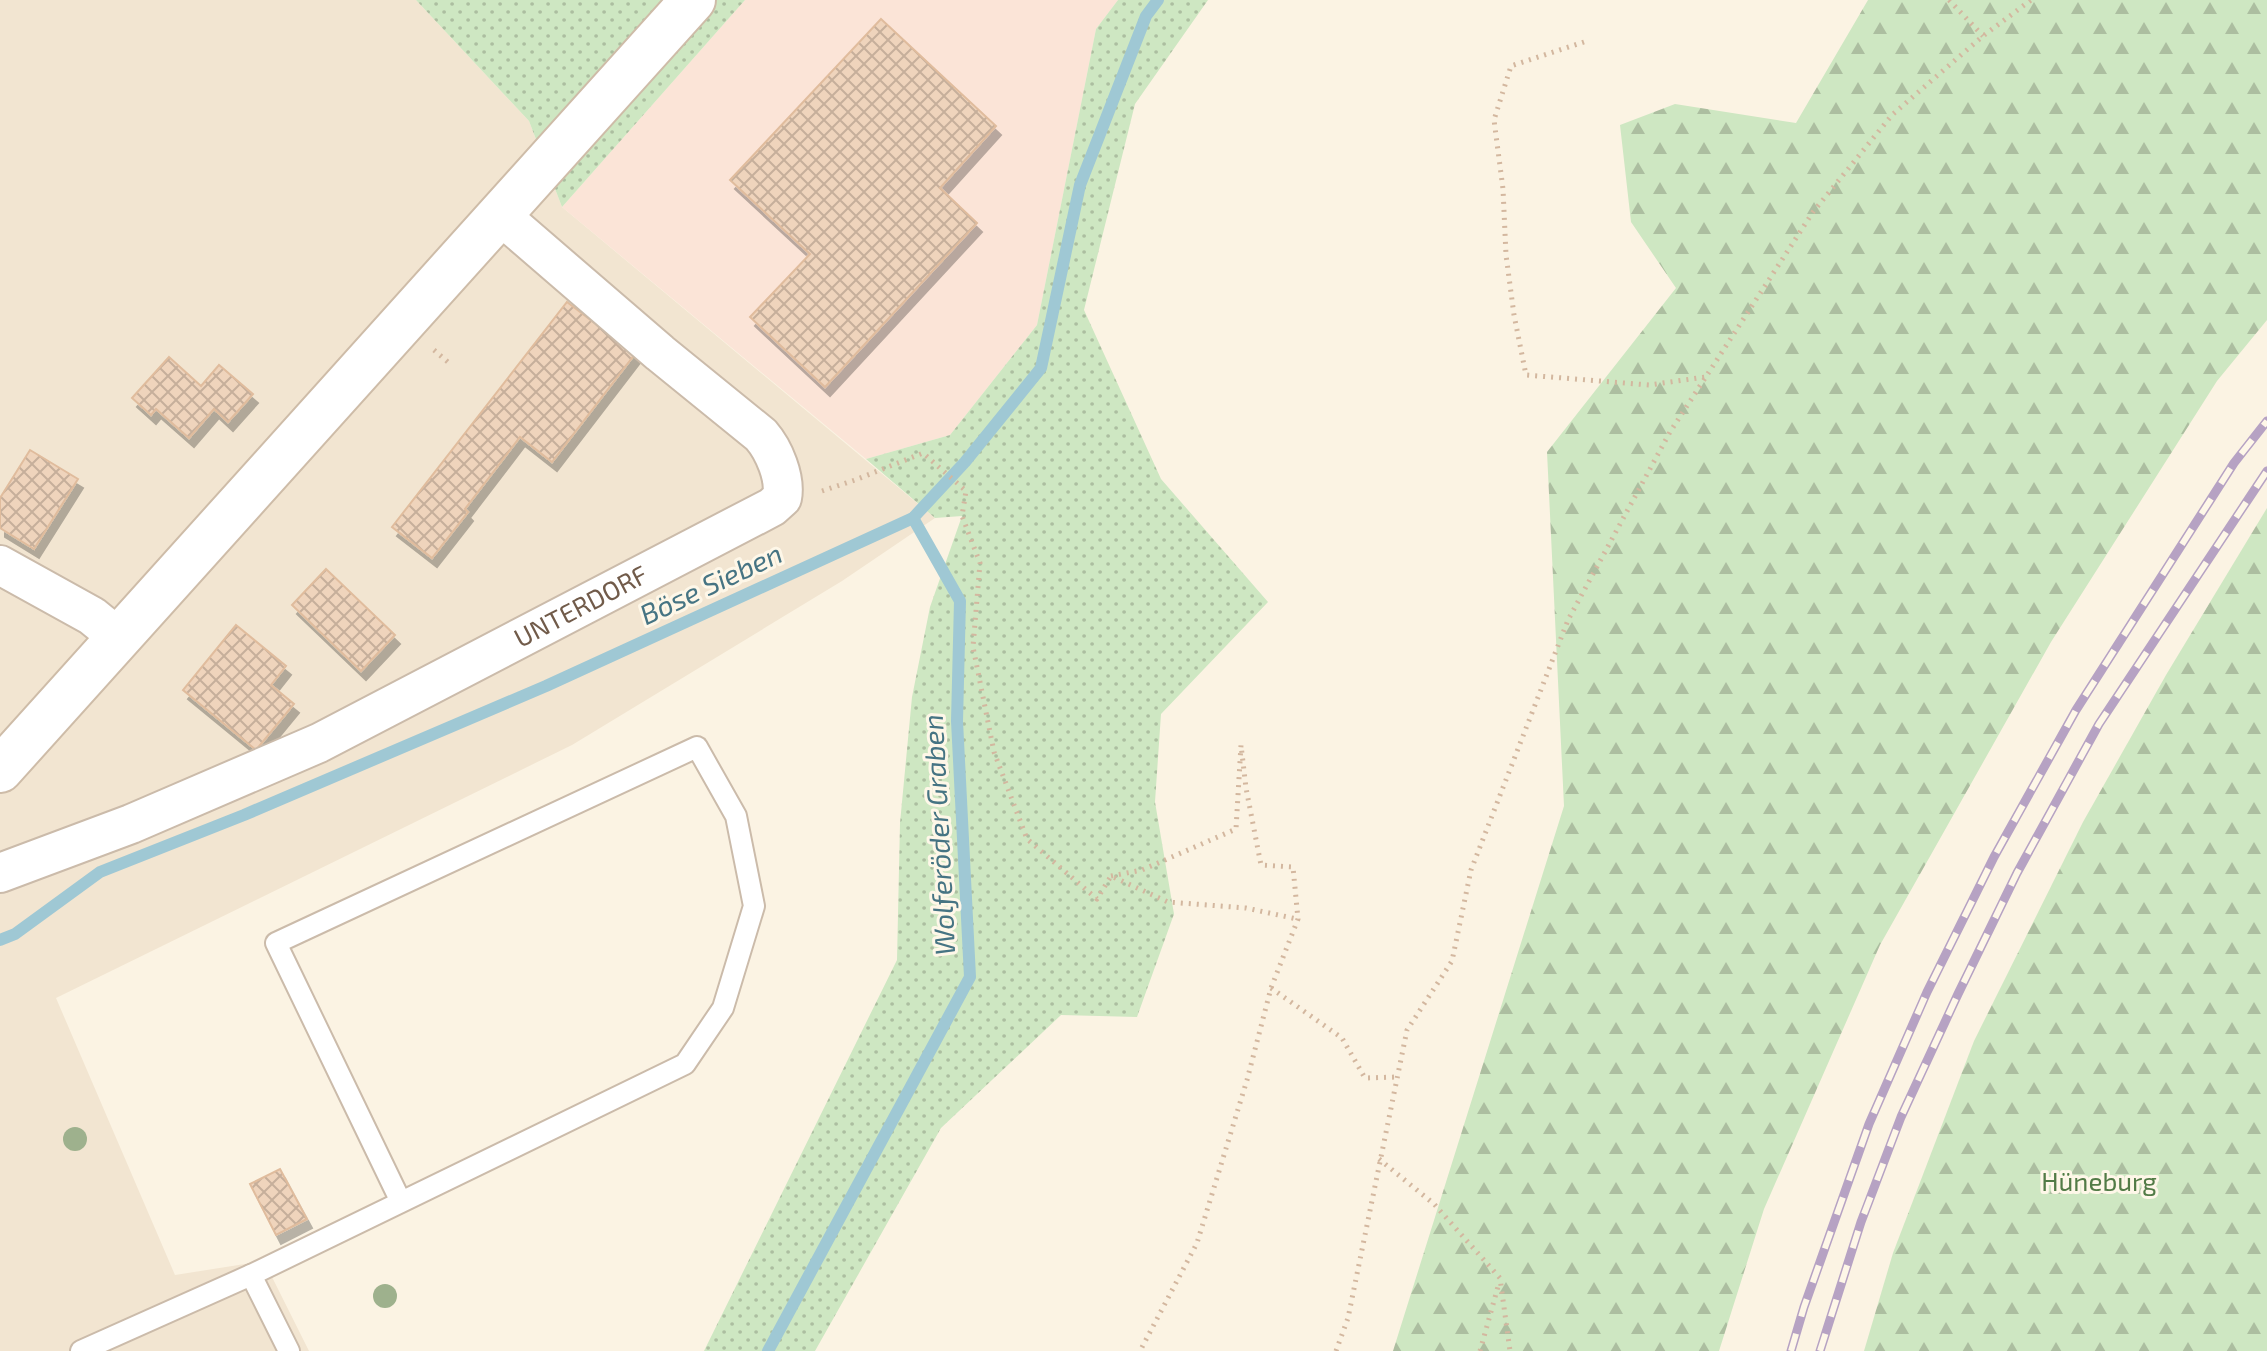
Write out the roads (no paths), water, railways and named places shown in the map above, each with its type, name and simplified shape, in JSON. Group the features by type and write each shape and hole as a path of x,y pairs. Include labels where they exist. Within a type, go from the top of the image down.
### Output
{"main road":[{"path":"0,770 693,0"}],"street":[{"name":"UNTERDORF","path":"0,873 131,824 319,743 772,507 782,498 783,483 771,449 761,435 500,215"},
{"path":"0,565 92,616 119,638"}],"lane":[{"path":"81,1351 251,1275 685,1064 723,1008 754,906 736,816 697,747 276,943 401,1202"},
{"path":"251,1275 289,1351"}],"waterway":[{"name":"Böse Sieben","path":"0,940 15,934 100,872 244,815 546,686 913,518 965,462 1041,368 1080,185 1146,16 1158,0"},
{"name":"Wolferöder Graben","path":"768,1351 970,977 957,721 960,601 913,518"}],"railway":[{"path":"1791,1351 1869,1124 1927,992 1994,857 2076,710 2234,463 2267,421"},
{"path":"1820,1351 1861,1222 1901,1117 2017,873 2099,724 2267,471"}],"park label":[{"name":"Hüneburg","path":"2099,1182"}]}
